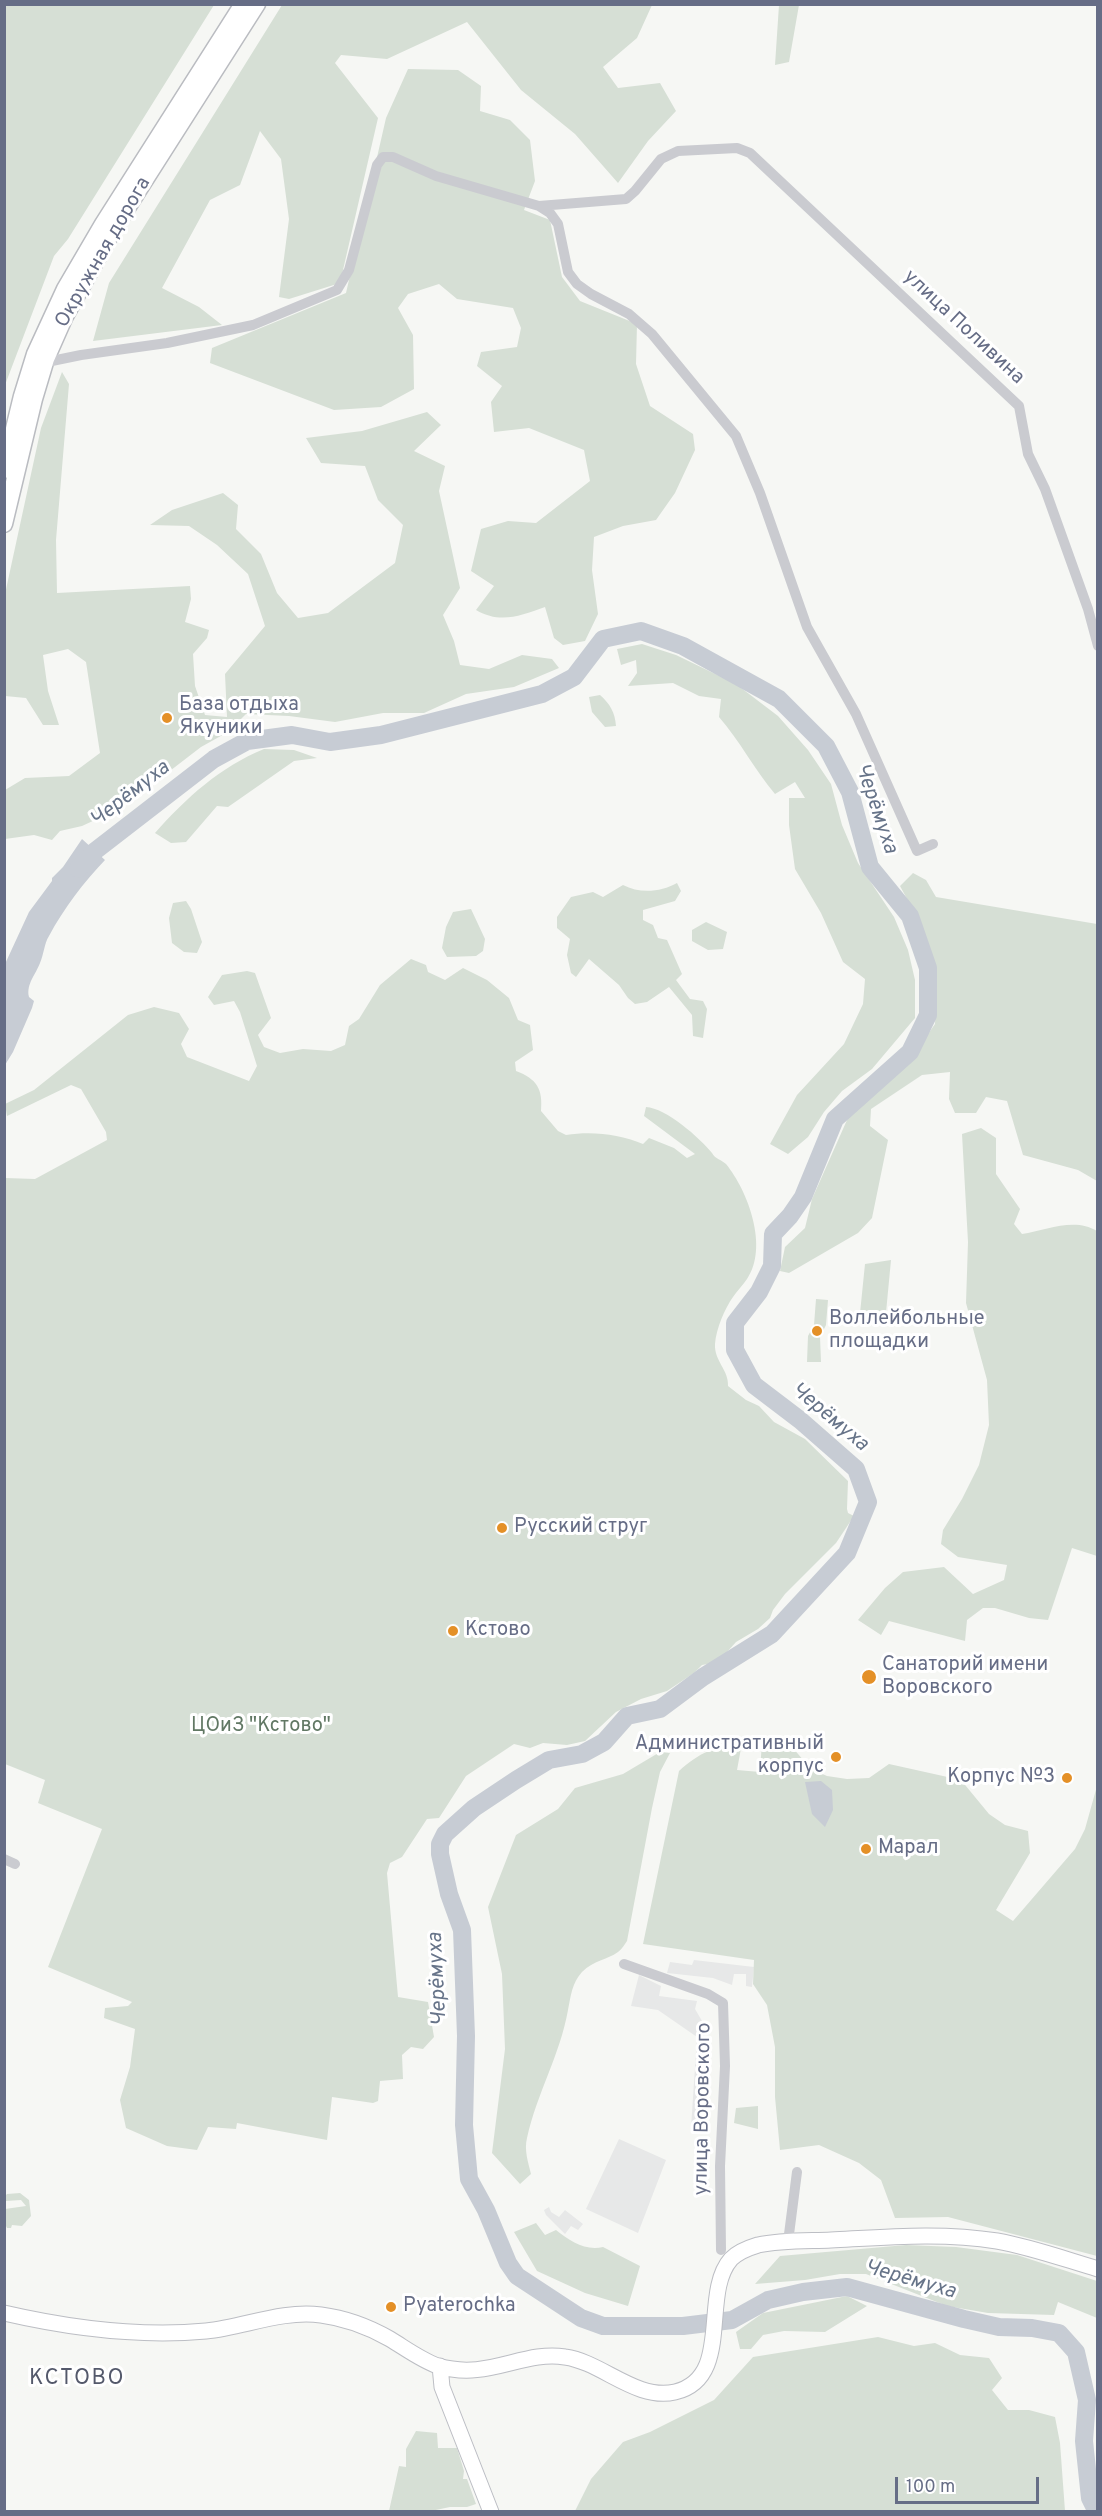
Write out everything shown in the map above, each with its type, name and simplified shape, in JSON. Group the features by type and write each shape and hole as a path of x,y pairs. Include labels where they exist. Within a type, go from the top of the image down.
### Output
{"main road":[{"name":"Окружная дорога","path":"4,470 38,365 49,321 76,268 243,4"},
{"name":"Окружная дорога","path":"4,524 28,424 38,365 87,275 257,4"},
{"path":"4,2313 76,2326 171,2332 210,2330 282,2316 321,2315 347,2320 374,2331 440,2366 485,2370 559,2356 582,2361 633,2385 669,2393 693,2384 704,2370 710,2352 719,2286 725,2267 735,2255 760,2245 950,2236 999,2242 1098,2269"},
{"path":"440,2366 441,2387 491,2511"}],"street":[{"name":"улица Поливина","path":"539,206 626,198 635,192 662,159 678,151 737,148 750,153 1019,406 1028,454 1045,489 1084,598 1098,646"},
{"path":"38,365 81,355 167,343 253,325 337,290 350,270 377,165 383,157 393,157 436,177 539,206 550,213 558,224 568,272 577,284 629,314 652,334 736,436 760,493 807,627 856,714 917,851 933,844"},
{"name":"улица Воровского","path":"624,1964 708,1994 723,2003 725,2066 720,2166 721,2250"},
{"path":"788,2242 797,2172"}],"shaded area":[{"name":"Черёмуха","path":"82,839 105,860 61,915 47,939 28,992 29,997 34,1001 32,1008 5,1065 5,964 29,912"},
{"path":"821,1781 832,1790 833,1810 825,1827 812,1814 805,1782"},
{"path":"694,1960 754,1967 752,1987 746,1986 746,1974 734,1974 732,1985 713,1978 667,1973 670,1962 692,1965"},
{"path":"639,1975 661,1986 659,1996 697,2001 695,2009 705,2026 698,2128 691,2128 697,2037 658,2010 631,2006"},
{"path":"619,2139 666,2160 638,2233 586,2209"},
{"path":"549,2207 551,2212 559,2217 565,2210 583,2224 578,2230 571,2226 565,2234 546,2215 544,2210"}],"green space":[{"path":"5,4 214,5 68,239 54,256 5,385"},
{"path":"282,5 652,5 637,38 603,67 618,88 660,83 676,111 648,141 618,183 575,134 521,90 467,22 387,59 341,55 335,63 378,118 340,283 289,299 279,297 289,219 281,159 260,131 240,185 210,200 162,288 199,307 222,325 93,341 109,283"},
{"path":"779,5 799,5 789,62 775,65"},
{"path":"408,69 458,70 481,86 480,111 510,120 530,140 535,181 524,210 550,220 562,277 580,301 637,324 636,364 650,406 693,434 695,450 675,493 656,520 623,526 594,537 592,570 598,614 585,641 563,645 554,638 545,607 519,616 502,618 476,610 494,586 471,571 481,529 508,521 536,523 590,481 584,450 529,428 494,432 491,402 502,386 477,366 481,352 517,347 521,328 513,308 457,299 439,284 408,294 398,308 413,335 414,389 381,407 334,410 210,363 212,348 346,293 386,118"},
{"path":"62,372 69,384 56,540 57,593 190,586 191,599 185,622 209,630 207,638 193,654 195,686 205,715 227,717 225,674 265,626 248,574 217,545 189,526 150,525 172,510 223,493 238,505 236,529 261,554 277,593 298,618 328,613 395,563 403,525 378,500 365,466 321,463 306,438 362,431 427,412 441,425 414,451 445,466 439,491 460,588 443,615 454,641 460,665 489,669 522,655 552,659 559,668 514,687 466,694 424,713 383,713 335,722 289,716 246,714 228,732 201,747 123,807 82,826 60,831 52,840 34,835 5,839 5,790 25,778 69,776 100,753 86,662 68,649 43,655 48,691 59,725 43,725 26,698 5,696 5,594 41,428"},
{"path":"642,644 676,655 736,684 778,716 808,750 831,784 842,825 858,863 894,917 908,950 915,980 915,1018 872,1069 842,1091 824,1112 808,1137 788,1154 770,1144 797,1095 844,1044 863,1004 865,979 843,962 821,913 795,869 789,825 789,798 805,798 795,782 775,794 719,717 721,699 699,696 673,683 628,686 637,673 636,660 621,665 617,649"},
{"path":"600,695 611,709 616,726 605,727 592,712 589,697"},
{"path":"264,749 294,750 317,758 294,761 228,807 217,806 186,842 171,843 155,833 179,808 218,774"},
{"path":"913,873 926,880 936,897 1097,924 1097,1181 1078,1170 1023,1155 1007,1101 986,1097 976,1113 955,1113 949,1099 950,1072 922,1075 871,1109 870,1126 888,1140 872,1218 858,1233 789,1273 780,1271 785,1247 805,1228 812,1199 847,1120 859,1104 910,1060 935,1024 936,993 924,940 912,908 900,886"},
{"path":"677,883 681,891 675,901 643,910 643,920 653,925 658,938 667,940 682,974 676,980 690,999 703,1001 707,1009 703,1038 693,1036 692,1015 669,987 647,1002 635,1004 619,985 589,959 576,977 571,973 567,955 570,939 557,928 557,917 571,897 593,892 603,897 623,885 636,890 650,891"},
{"path":"186,901 202,942 197,953 184,952 172,943 169,918 173,903"},
{"path":"471,909 485,939 483,951 476,956 447,957 442,948 446,927 453,912"},
{"path":"706,922 727,932 723,949 708,950 692,941 692,930"},
{"name":"ЦОиЗ \"Кстово\"","path":"411,959 426,965 428,972 445,980 463,968 487,980 509,998 518,1020 530,1025 533,1050 515,1062 516,1071 534,1081 540,1091 541,1111 558,1131 566,1135 595,1133 615,1136 643,1144 649,1138 674,1148 687,1158 695,1154 644,1116 646,1107 673,1118 707,1147 715,1157 726,1164 742,1189 756,1236 753,1266 721,1319 716,1338 715,1350 728,1380 728,1386 746,1400 759,1406 774,1422 805,1439 848,1481 847,1509 848,1513 854,1516 836,1543 785,1594 770,1618 758,1629 736,1642 718,1662 702,1665 667,1691 641,1699 616,1712 585,1741 567,1745 543,1743 530,1748 514,1744 466,1776 439,1818 427,1819 402,1857 390,1863 387,1873 398,1997 428,2002 434,2037 423,2049 411,2047 402,2055 403,2079 380,2081 378,2101 373,2103 332,2097 327,2140 237,2123 236,2129 208,2127 197,2150 167,2146 126,2128 120,2100 130,2067 135,2029 104,2018 105,2008 128,2006 132,2002 48,1967 102,1829 38,1803 45,1780 5,1764 5,1178 35,1179 107,1140 106,1132 81,1089 71,1085 7,1116 5,1104 34,1090 128,1015 154,1007 179,1013 189,1029 181,1044 187,1057 249,1081 257,1066 240,1012 234,1001 214,1005 208,997 222,975 247,971 255,973 271,1018 258,1035 264,1047 280,1053 303,1049 331,1051 345,1045 349,1026 359,1019 380,985"},
{"path":"981,1128 996,1138 996,1174 1020,1209 1014,1224 1022,1234 1070,1225 1088,1227 1097,1231 1097,1556 1072,1548 1048,1620 1029,1618 995,1608 983,1608 967,1620 965,1641 889,1621 881,1635 858,1620 885,1588 903,1572 944,1567 973,1594 1004,1580 1007,1565 958,1557 941,1544 943,1530 979,1465 989,1425 987,1380 966,1303 968,1242 962,1134"},
{"path":"891,1260 885,1323 859,1323 865,1264"},
{"name":"Воллейбольные площадки","path":"816,1299 828,1300 826,1325 820,1337 821,1362 807,1362 808,1336 814,1325"},
{"path":"762,1741 792,1747 811,1769 827,1776 847,1779 869,1778 889,1764 961,1780 989,1814 1005,1825 1028,1831 1030,1853 996,1910 1013,1921 1075,1849 1085,1829 1097,1786 1097,2256 948,2217 895,2218 881,2180 859,2163 819,2145 780,2150 775,2097 775,2047 767,2005 753,1984 754,1960 643,1944 679,1771 708,1751 742,1743 737,1770 760,1772"},
{"path":"660,1752 670,1753 660,1772 627,1941 618,1952 582,1972 574,1985 560,2043 536,2105 526,2142 531,2174 520,2184 492,2153 505,2049 502,1974 488,1907 516,1835 558,1809 575,1788 623,1774"},
{"path":"758,2106 758,2129 734,2123 736,2108"},
{"path":"20,2193 29,2200 31,2216 22,2226 12,2225 11,2228 7,2228 4,2205 7,2194","holes":["21,2200 26,2206 5,2209 6,2201"]},
{"path":"536,2223 545,2235 556,2230 578,2244 590,2248 603,2247 640,2266 628,2306 585,2293 537,2271 514,2232"},
{"path":"906,2245 956,2247 1017,2255 1097,2281 1097,2318 1058,2302 1054,2315 988,2313 947,2306 866,2274 840,2274 805,2280 755,2284 780,2256"},
{"path":"847,2296 867,2306 825,2332 784,2331 763,2335 751,2349 740,2349 736,2332 763,2313"},
{"path":"878,2337 914,2346 935,2343 960,2355 989,2358 1002,2378 992,2390 1008,2410 1029,2410 1055,2417 1060,2443 1065,2511 575,2511 591,2479 623,2442 650,2432 714,2400 753,2357"},
{"path":"416,2431 437,2433 438,2448 457,2448 464,2471 463,2479 467,2479 476,2504 431,2511 389,2511 399,2466 406,2467 406,2449"}],"waterway":[{"name":"Черёмуха","path":"78,869 95,851 214,759 247,741 292,735 330,742 381,735 542,694 574,677 603,639 641,631 683,646 779,699 826,746 850,792 870,867 910,916 928,968 928,1015 910,1052 835,1119 803,1197 790,1216 773,1234 772,1266 759,1292 735,1323 735,1350 754,1385 800,1420 856,1469 868,1502 847,1553 772,1634 703,1677 660,1709 627,1716 604,1742 582,1754 549,1760 516,1780 474,1808 445,1834 440,1844 440,1854 449,1894 462,1930 466,2036 464,2125 469,2179 486,2210 508,2263 517,2276 581,2318 603,2326 683,2326 732,2320 768,2300 803,2292 847,2287 999,2327 1032,2328 1059,2333 1076,2352 1087,2400 1084,2441 1090,2498 1097,2512"}],"place":[{"name":"База отдыха Якуники","path":"167,718"},
{"name":"Воллейбольные площадки","path":"817,1331"},
{"name":"Русский струг","path":"502,1528"},
{"name":"Кстово","path":"453,1631"},
{"name":"Санаторий имени Воровского","path":"869,1677"},
{"name":"Административный корпус","path":"836,1757"},
{"name":"Корпус №3","path":"1067,1778"},
{"name":"Марал","path":"866,1849"},
{"name":"Pyaterochka","path":"391,2307"}],"district":[{"name":"КСТОВО","path":"77,2380"}]}
